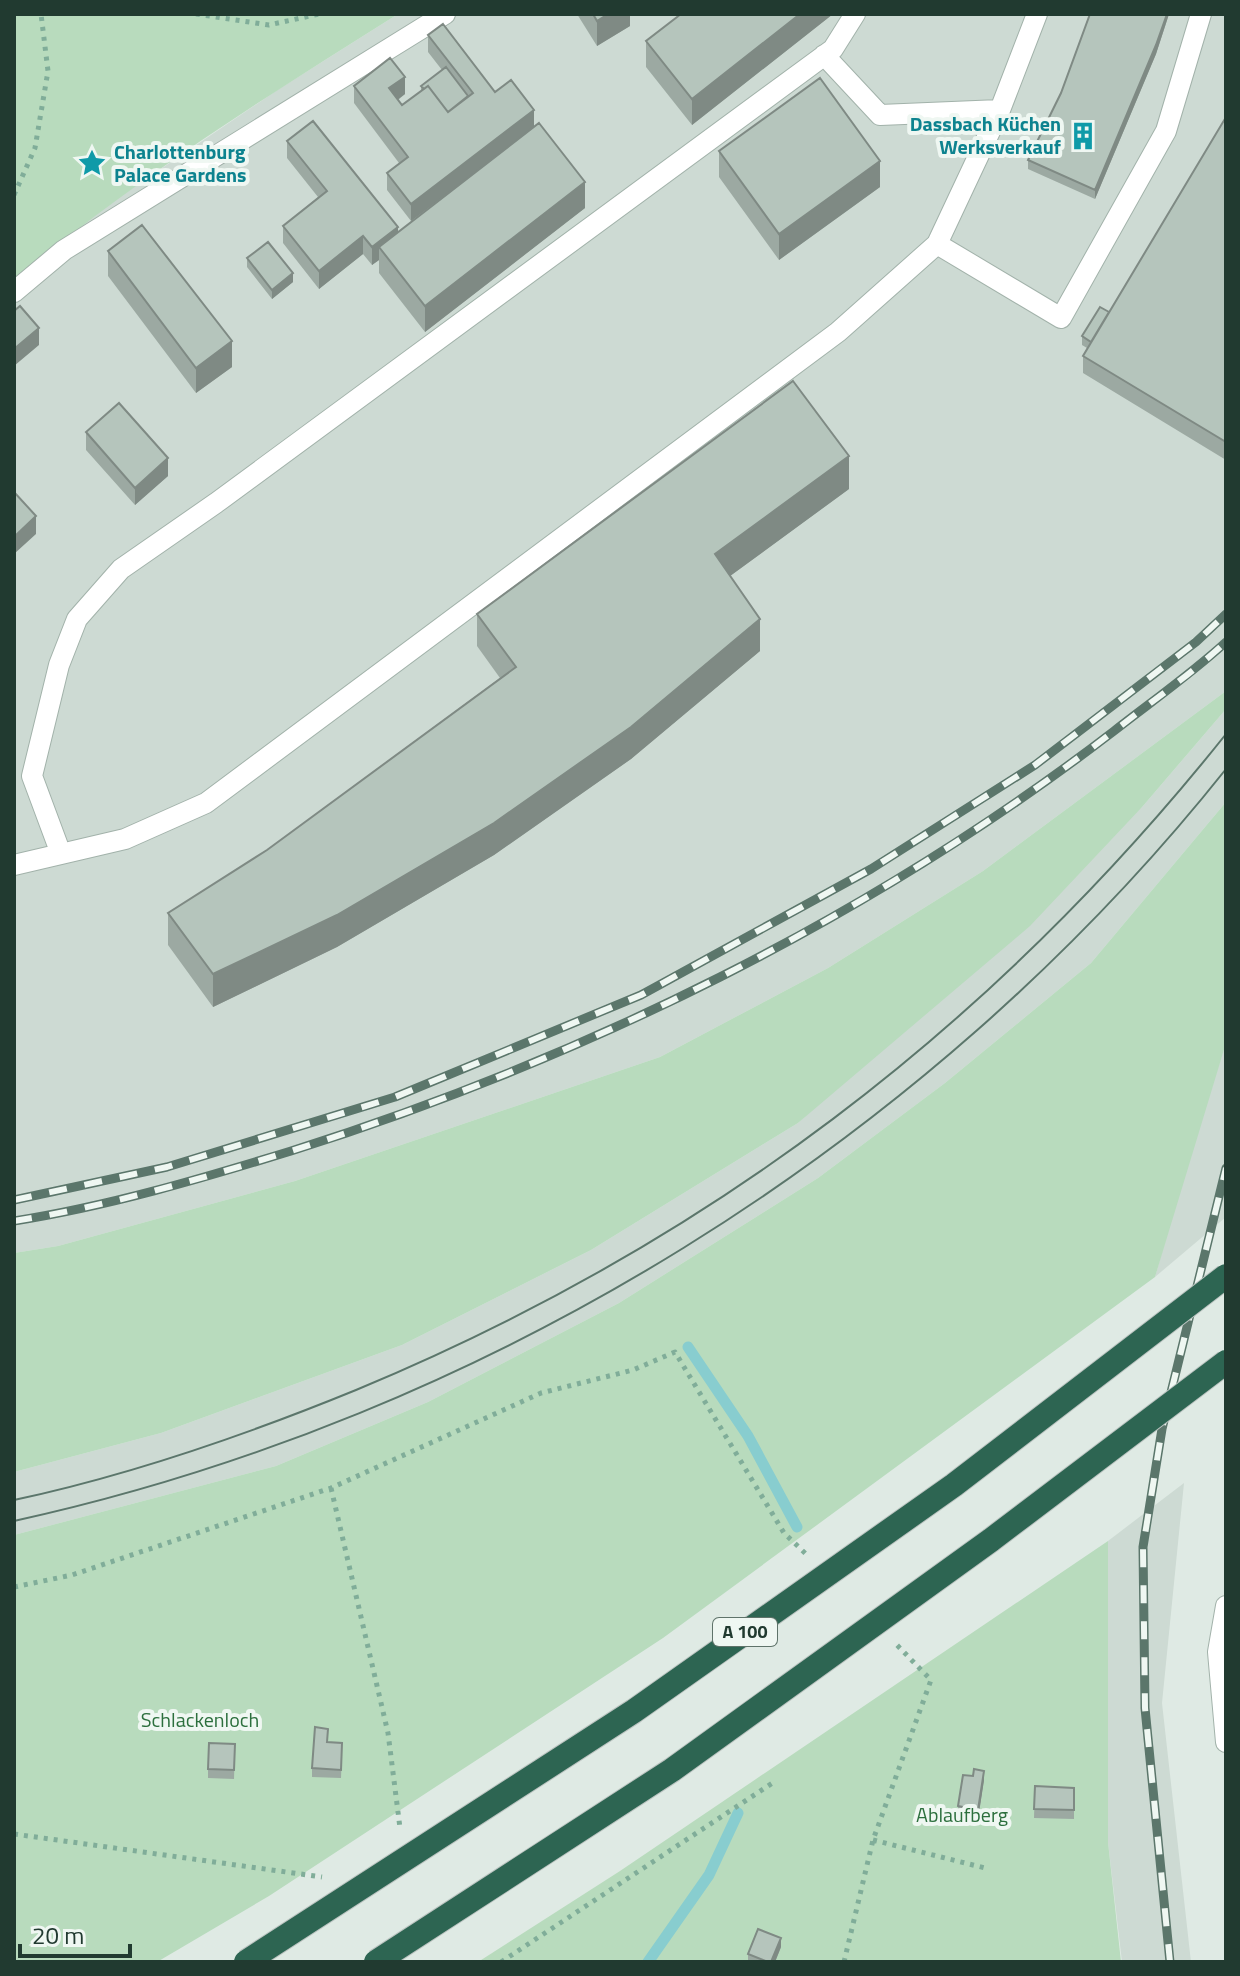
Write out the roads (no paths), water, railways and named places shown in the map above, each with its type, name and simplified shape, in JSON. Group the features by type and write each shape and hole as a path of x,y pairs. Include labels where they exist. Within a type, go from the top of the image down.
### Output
{"highway":[{"name":"A 100","path":"246,1962 634,1711 954,1485 1226,1276"},
{"path":"376,1962 672,1770 991,1540 1226,1362"}],"lane":[{"path":"14,292 64,250 445,14"},
{"path":"61,854 32,776 59,665 77,619 121,569 216,503 833,49 855,14"},
{"path":"14,865 125,839 206,803 838,332 937,244 1000,110 1037,14"},
{"path":"937,244 1061,318 1166,131 1201,14"},
{"path":"824,55 880,115 1000,110"},
{"path":"1226,1606 1218,1652 1226,1742"}],"waterway":[{"path":"688,1347 748,1436 797,1527"},
{"path":"648,1962 709,1875 738,1813"}],"tram line":[{"path":"14,1500 101,1479 188,1452 356,1390 484,1332 606,1268 722,1197 833,1119 939,1033 1040,941 1135,841 1226,734"},
{"path":"14,1521 189,1475 359,1413 525,1337 684,1248 835,1145 976,1031 1107,905 1226,769"}],"railway":[{"path":"14,1200 167,1167 395,1097 641,995 871,869 1035,765 1196,642 1226,614"},
{"path":"14,1221 119,1200 188,1181 401,1114 509,1073 721,977 923,863 1020,799 1185,677 1226,642"},
{"path":"1170,1962 1145,1708 1143,1547 1162,1429 1226,1168"}],"place":[{"name":"Dassbach Küchen Werksverkauf","path":"1083,136"},
{"name":"Charlottenburg Palace Gardens","path":"92,163"}],"park label":[{"name":"Schlackenloch","path":"200,1720"},
{"name":"Ablaufberg","path":"962,1815"}]}
